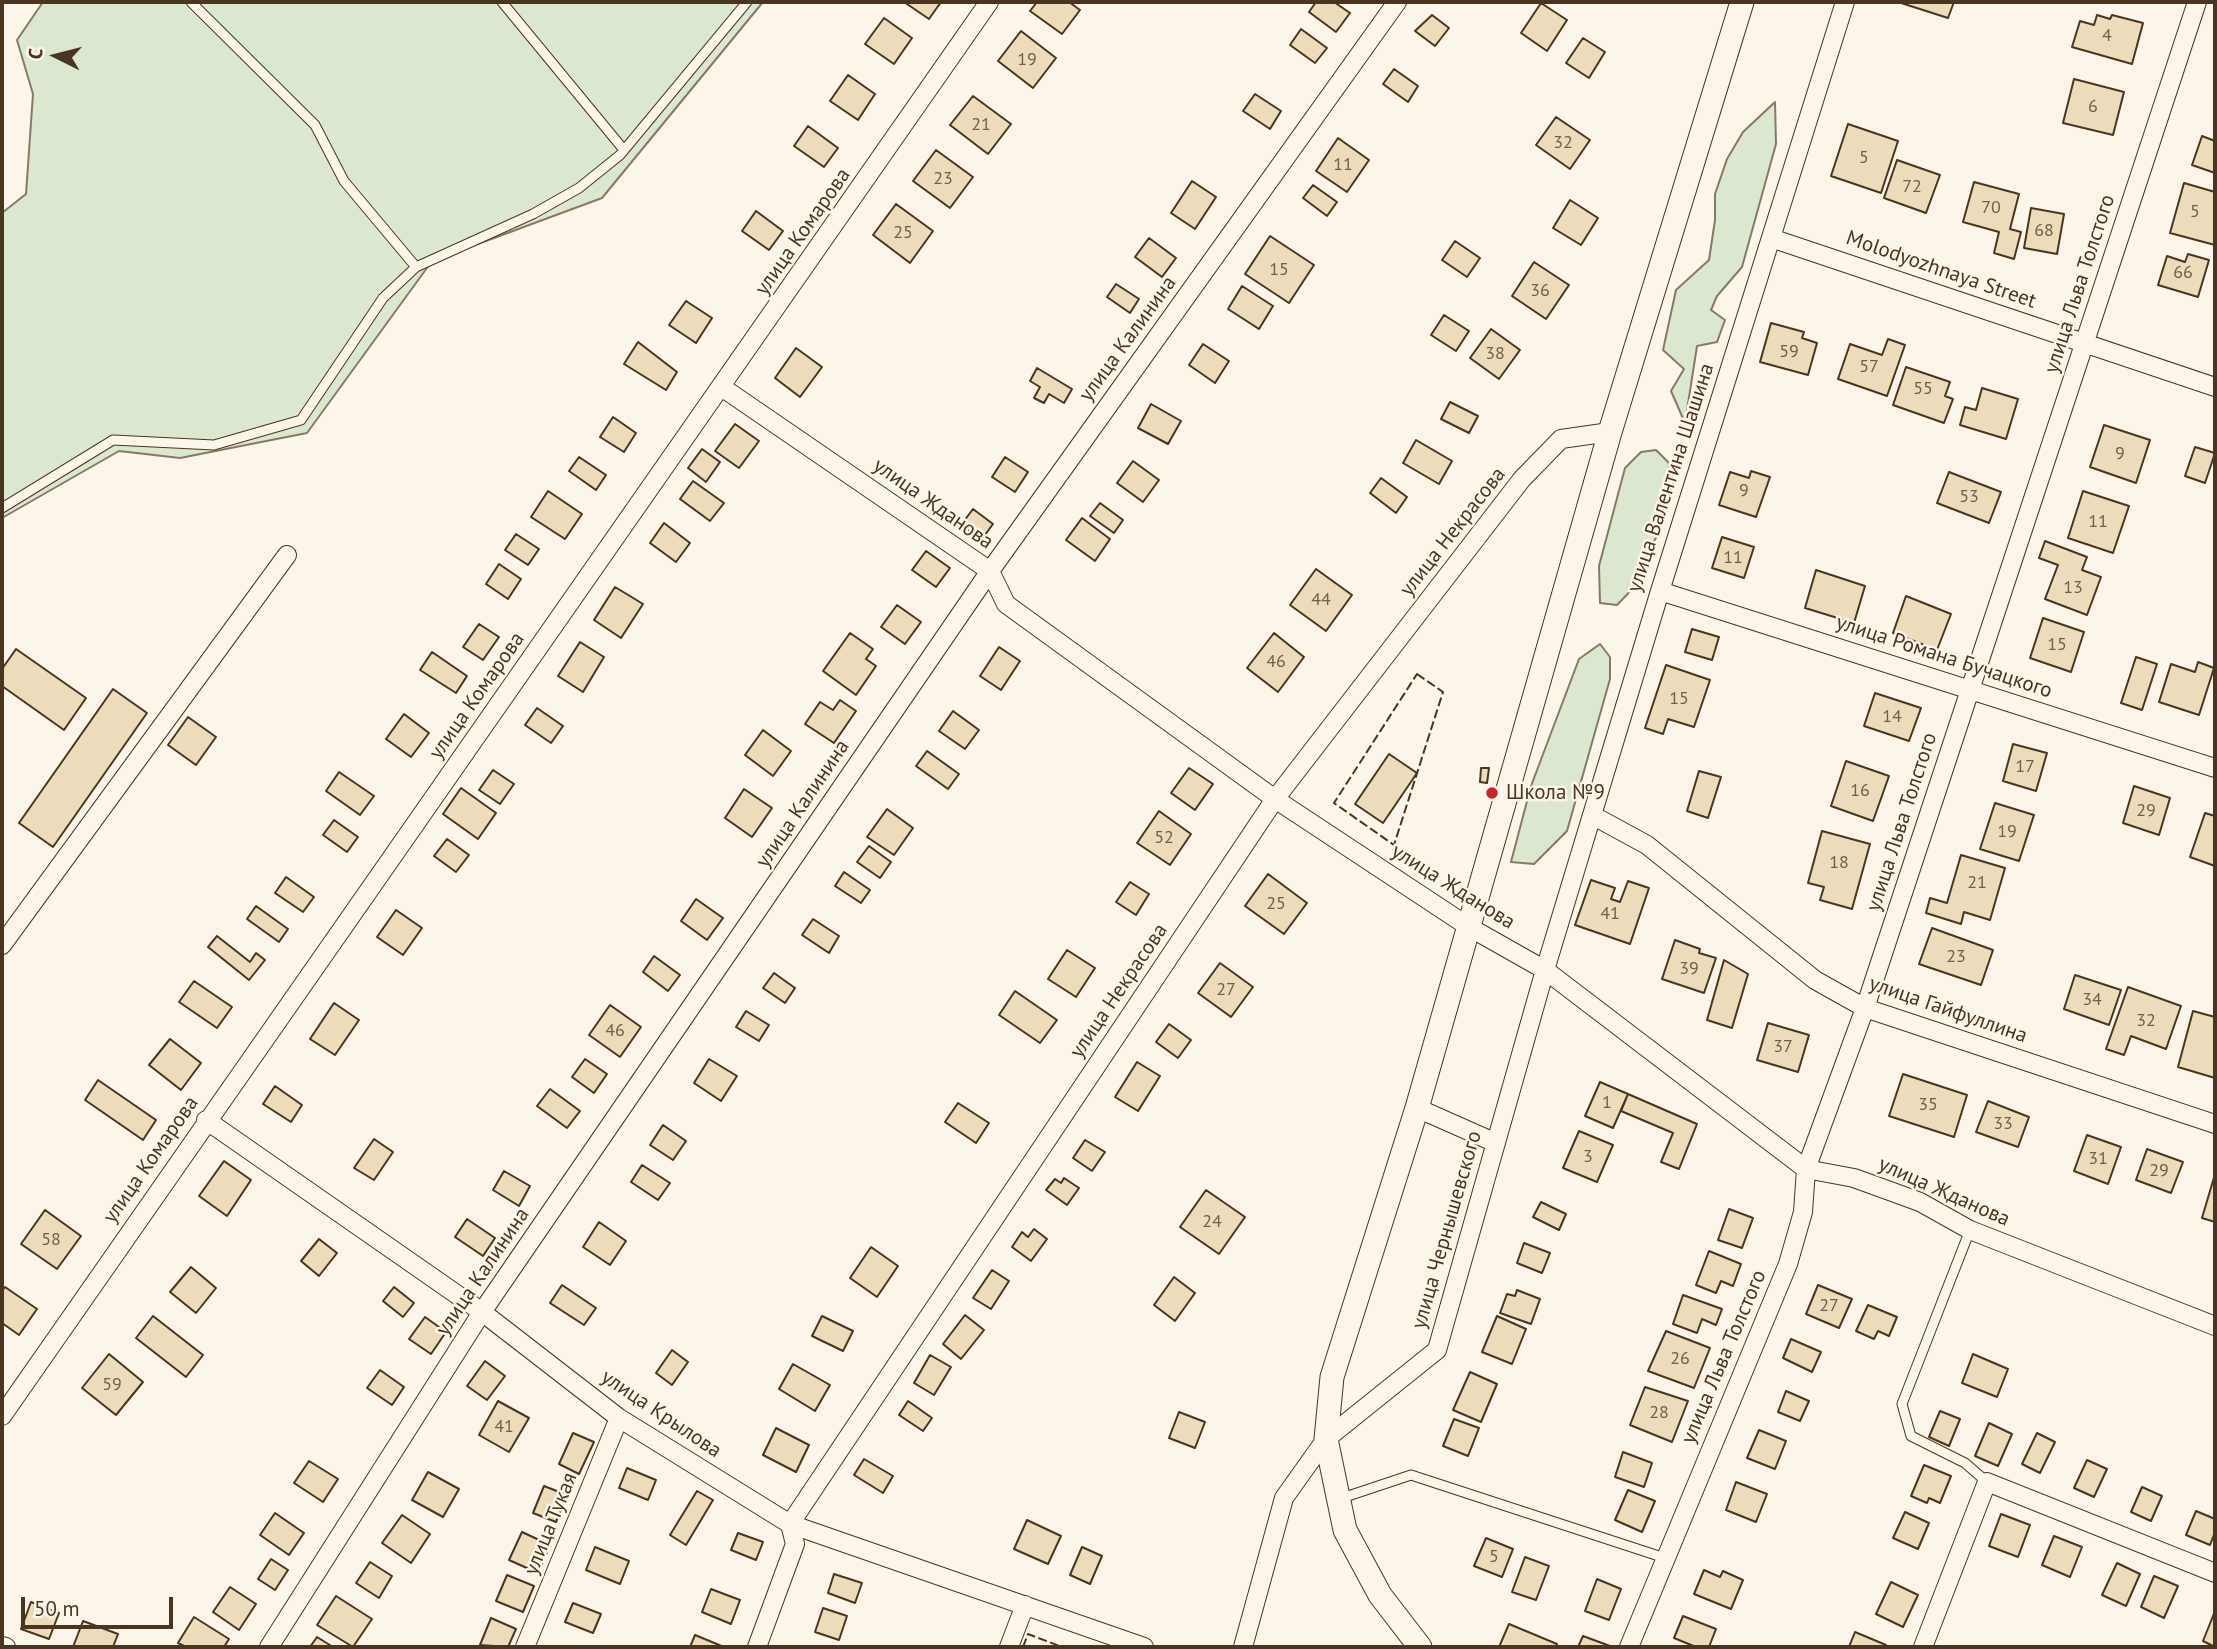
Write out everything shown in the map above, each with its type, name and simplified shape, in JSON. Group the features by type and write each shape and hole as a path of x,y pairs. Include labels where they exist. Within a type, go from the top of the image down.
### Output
{"street":[{"name":"улица Комарова","path":"2,1416 206,1120 723,387 989,2"},
{"name":"улица Калинина","path":"269,1647 482,1312 990,571 1397,2"},
{"path":"1420,1647 1380,1595 1345,1530 1326,1438 1332,1377 1417,1108 1610,432 1742,2"},
{"name":"улица Валентина Шашина","path":"1545,970 1660,591 1845,2"},
{"name":"улица Льва Толстого","path":"1629,1647 1788,1264 1803,1212 1806,1170 1865,1008 2197,2"},
{"name":"Molodyozhnaya Street","path":"1772,238 2215,387"},
{"name":"улица Жданова","path":"723,387 990,571 1006,604 1275,799 1469,927 1545,970 1806,1170 1854,1178 1920,1202 1970,1230 2215,1326"},
{"name":"улица Некрасова","path":"790,1524 1275,799 1522,479 1561,439 1610,432"},
{"path":"2,945 287,555"},
{"name":"улица Романа Бучацкого","path":"1660,591 2215,768"},
{"name":"улица Гайфуллина","path":"1592,815 1647,845 1815,981 1865,1008 2215,1124"},
{"name":"улица Чернышевского","path":"1243,1647 1284,1498 1326,1438 1437,1350 1545,970"},
{"path":"1417,1108 1496,1143"},
{"name":"улица Крылова","path":"206,1120 482,1312 619,1418 790,1524 1144,1647"},
{"name":"улица Тукая","path":"525,1647 619,1418"},
{"path":"1923,1647 1987,1482 2215,1573"},
{"path":"757,1647 794,1544 790,1524"},
{"path":"1009,1647 1024,1605"}],"lane":[{"path":"191,2 315,125 344,181 416,267"},
{"path":"502,2 624,150"},
{"path":"2,508 113,440 214,445 301,420 383,298 416,267 533,214 579,188 624,150 747,2"},
{"path":"1970,1230 1902,1404 1911,1436 1965,1463 1987,1482"},
{"path":"1338,1500 1411,1475 1665,1558"}],"green space":[{"path":"43,2 763,2 602,198 432,261 307,433 180,458 119,451 2,518 2,213 26,194 33,94 17,40"},
{"path":"1775,102 1776,144 1742,267 1717,296 1711,310 1725,320 1717,342 1697,346 1685,423 1671,391 1684,369 1663,350 1676,290 1709,260 1715,220 1715,194 1727,159 1743,132"},
{"path":"1656,450 1668,462 1674,482 1658,535 1642,559 1639,582 1617,605 1600,603 1599,566 1625,468 1641,452"},
{"path":"1600,644 1610,657 1610,679 1567,831 1534,864 1511,862 1531,786 1579,659"}],"building":[{"path":"904,2 941,2 929,19"},
{"path":"1037,2 1069,2 1080,10 1062,34 1030,11"},
{"path":"1316,2 1334,2 1350,13 1336,32 1309,12"},
{"path":"1898,2 1954,2 1948,18"},
{"path":"1541,3 1567,20 1547,51 1521,33"},
{"path":"1432,15 1449,28 1435,46 1415,31"},
{"path":"2097,15 2110,19 2112,15 2143,23 2132,64 2072,47 2080,21 2094,25"},
{"path":"884,18 912,38 894,64 865,44"},
{"path":"1301,29 1327,48 1315,63 1290,45"},
{"path":"1021,31 1056,58 1033,88 998,61"},
{"path":"1583,38 1605,52 1589,78 1566,63"},
{"path":"1394,69 1418,86 1408,102 1383,84"},
{"path":"848,75 875,94 858,120 830,101"},
{"path":"2074,79 2124,92 2113,135 2063,123"},
{"path":"1255,94 1281,111 1270,129 1243,111"},
{"path":"973,96 1011,124 988,154 950,125"},
{"path":"1556,117 1590,140 1570,169 1536,145"},
{"path":"1848,124 1898,141 1881,193 1831,176"},
{"path":"808,126 838,148 824,167 794,146"},
{"path":"2202,136 2215,141 2215,173 2192,165"},
{"path":"1338,138 1369,160 1347,192 1316,171"},
{"path":"936,150 973,177 950,208 913,181"},
{"path":"1897,160 1940,175 1926,213 1884,198"},
{"path":"1192,181 1216,197 1195,229 1171,213"},
{"path":"1974,182 2019,194 2010,229 2021,232 2014,259 1994,253 1999,232 1963,222"},
{"path":"2184,183 2215,192 2215,245 2170,233"},
{"path":"1313,185 1337,202 1327,216 1303,198"},
{"path":"1570,200 1598,218 1581,245 1553,228"},
{"path":"896,204 933,231 910,263 873,235"},
{"path":"2031,208 2064,214 2057,254 2024,248"},
{"path":"756,211 783,231 769,250 742,231"},
{"path":"1270,236 1314,265 1289,303 1245,274"},
{"path":"1149,238 1176,258 1162,277 1135,257"},
{"path":"1455,241 1480,258 1467,277 1442,260"},
{"path":"2188,254 2209,260 2198,297 2158,285 2167,256 2185,262"},
{"path":"1534,262 1569,285 1546,319 1512,296"},
{"path":"1116,284 1139,299 1130,313 1107,297"},
{"path":"1242,286 1273,306 1259,329 1228,309"},
{"path":"686,301 712,318 696,343 669,325"},
{"path":"1444,315 1469,331 1456,351 1431,335"},
{"path":"1771,323 1804,332 1802,338 1817,343 1808,375 1760,362"},
{"path":"1491,329 1520,350 1499,379 1470,358"},
{"path":"1888,339 1905,345 1887,396 1838,379 1850,344 1882,355"},
{"path":"638,342 677,372 666,390 624,364"},
{"path":"1203,344 1229,361 1215,383 1189,365"},
{"path":"796,348 822,367 800,397 775,378"},
{"path":"1906,367 1950,382 1945,396 1953,399 1944,423 1893,405"},
{"path":"1037,368 1072,389 1064,403 1049,394 1044,403 1034,398 1040,387 1030,381"},
{"path":"1982,388 2018,399 2006,439 1960,425 1965,407 1976,410"},
{"path":"1450,402 1478,416 1469,433 1441,419"},
{"path":"1151,404 1181,421 1168,444 1138,428"},
{"path":"613,417 636,433 624,452 600,437"},
{"path":"735,424 759,441 739,468 715,451"},
{"path":"2104,425 2150,440 2136,483 2090,467"},
{"path":"1416,440 1452,461 1439,484 1403,463"},
{"path":"2195,447 2215,453 2205,483 2185,476"},
{"path":"702,449 720,462 706,482 688,468"},
{"path":"579,457 606,475 596,490 569,471"},
{"path":"1005,457 1028,472 1015,492 992,477"},
{"path":"1133,461 1159,480 1143,502 1117,483"},
{"path":"1751,471 1770,477 1756,517 1719,505 1730,472 1749,478"},
{"path":"1949,472 2001,492 1989,523 1937,503"},
{"path":"1381,478 1407,497 1396,513 1370,493"},
{"path":"693,481 724,503 710,521 680,499"},
{"path":"548,491 582,514 565,539 531,517"},
{"path":"2083,491 2129,506 2113,553 2068,538"},
{"path":"1100,503 1123,520 1114,533 1090,516"},
{"path":"973,509 993,524 982,539 961,525"},
{"path":"1082,518 1110,539 1095,561 1066,540"},
{"path":"664,523 690,543 676,562 650,543"},
{"path":"516,534 539,549 528,565 505,550"},
{"path":"1722,537 1754,547 1744,578 1712,568"},
{"path":"2045,541 2087,557 2082,570 2101,577 2087,615 2045,599 2058,565 2039,558"},
{"path":"926,551 950,568 936,587 912,570"},
{"path":"499,564 521,579 508,599 486,584"},
{"path":"1316,569 1352,595 1326,631 1290,605"},
{"path":"1816,570 1865,586 1854,623 1805,608"},
{"path":"615,587 643,604 621,638 594,620"},
{"path":"1906,596 1951,614 1937,650 1893,633"},
{"path":"897,605 921,622 905,644 881,627"},
{"path":"2043,618 2084,632 2071,672 2030,658"},
{"path":"479,624 499,637 483,660 463,647"},
{"path":"1692,629 1719,637 1712,660 1685,652"},
{"path":"850,633 873,649 866,659 876,666 856,695 823,671"},
{"path":"1274,633 1304,657 1278,692 1247,668"},
{"path":"580,642 604,657 583,692 558,676"},
{"path":"999,647 1020,661 1001,690 980,676"},
{"path":"16,649 86,698 64,730 2,686 2,669"},
{"path":"432,652 467,676 456,693 420,670"},
{"path":"2136,657 2157,664 2142,710 2121,703"},
{"path":"2198,662 2214,668 2199,715 2159,702 2171,664 2195,672"},
{"path":"1666,665 1710,680 1694,727 1668,719 1663,734 1645,728"},
{"path":"113,689 147,713 53,847 19,823"},
{"path":"1875,693 1921,708 1909,741 1864,726"},
{"path":"840,700 856,711 834,743 805,724 820,702 833,710"},
{"path":"537,708 563,726 551,743 525,725"},
{"path":"953,711 979,730 965,749 939,731"},
{"path":"404,714 429,733 411,757 386,739"},
{"path":"188,717 216,737 196,765 168,745"},
{"path":"763,730 791,751 773,776 745,755"},
{"path":"2013,744 2047,753 2036,791 2003,781"},
{"path":"927,751 959,774 948,789 916,766"},
{"path":"1389,754 1417,773 1383,823 1355,804"},
{"path":"1846,761 1889,776 1873,821 1831,806"},
{"path":"1189,768 1213,784 1195,810 1171,793"},
{"path":"1481,768 1489,768 1487,783 1480,782"},
{"path":"493,770 514,784 500,804 479,790"},
{"path":"1699,771 1721,777 1708,818 1687,811"},
{"path":"339,772 374,796 360,815 326,791"},
{"path":"2134,786 2170,798 2159,835 2123,823"},
{"path":"461,788 496,813 478,839 443,814"},
{"path":"744,789 772,808 752,837 725,818"},
{"path":"1995,803 2034,815 2019,861 1980,849"},
{"path":"887,809 913,828 894,855 867,837"},
{"path":"1159,811 1191,834 1170,865 1137,843"},
{"path":"2205,813 2215,816 2215,866 2190,857"},
{"path":"334,820 358,837 347,852 323,835"},
{"path":"1822,831 1870,844 1852,909 1820,900 1824,887 1808,883"},
{"path":"447,839 469,855 456,872 434,856"},
{"path":"869,846 891,862 880,878 857,862"},
{"path":"1961,855 2005,868 1990,920 1964,912 1961,924 1926,913 1930,898 1947,903"},
{"path":"844,872 870,890 861,903 835,886"},
{"path":"1268,874 1307,903 1284,934 1245,906"},
{"path":"286,877 314,897 303,912 275,893"},
{"path":"1591,880 1615,888 1611,899 1620,902 1628,881 1649,888 1630,944 1575,925"},
{"path":"1130,882 1149,894 1136,915 1116,902"},
{"path":"696,899 723,918 707,940 681,921"},
{"path":"256,906 288,929 279,942 247,919"},
{"path":"396,910 422,928 403,955 377,937"},
{"path":"813,919 839,936 829,953 802,935"},
{"path":"1932,928 1993,950 1981,985 1919,964"},
{"path":"217,936 250,962 256,953 265,960 249,980 208,947"},
{"path":"1675,940 1700,949 1699,953 1716,958 1704,993 1662,979"},
{"path":"1067,950 1095,968 1076,997 1048,979"},
{"path":"654,956 680,975 668,991 643,972"},
{"path":"1724,960 1748,974 1732,1028 1707,1020"},
{"path":"1220,963 1253,987 1231,1017 1198,993"},
{"path":"774,973 795,988 785,1003 763,988"},
{"path":"2075,975 2121,990 2109,1025 2064,1009"},
{"path":"194,981 232,1007 217,1028 179,1002"},
{"path":"2128,987 2181,1006 2166,1049 2131,1036 2124,1055 2106,1049"},
{"path":"1015,991 1057,1020 1040,1043 999,1015"},
{"path":"334,1003 359,1020 335,1055 310,1039"},
{"path":"610,1005 641,1027 620,1057 589,1035"},
{"path":"746,1011 769,1025 759,1041 736,1027"},
{"path":"2193,1011 2215,1017 2215,1078 2178,1067"},
{"path":"1768,1023 1809,1035 1798,1072 1757,1060"},
{"path":"1169,1024 1191,1040 1178,1058 1156,1042"},
{"path":"170,1039 201,1063 181,1090 149,1065"},
{"path":"585,1059 607,1074 594,1093 572,1077"},
{"path":"709,1059 737,1076 721,1101 694,1083"},
{"path":"1137,1062 1160,1076 1138,1111 1115,1097"},
{"path":"1903,1074 1967,1095 1954,1137 1889,1116"},
{"path":"98,1080 156,1120 143,1140 85,1100"},
{"path":"1600,1082 1628,1094 1613,1128 1585,1116"},
{"path":"275,1086 302,1105 291,1122 263,1104"},
{"path":"550,1089 580,1111 567,1128 537,1106"},
{"path":"1628,1094 1697,1124 1679,1169 1661,1162 1673,1133 1621,1111"},
{"path":"1988,1101 2029,1117 2018,1147 1976,1132"},
{"path":"958,1103 989,1123 976,1143 945,1122"},
{"path":"663,1125 686,1141 673,1160 650,1145"},
{"path":"1579,1131 1613,1145 1597,1182 1563,1168"},
{"path":"2087,1135 2121,1147 2108,1184 2074,1171"},
{"path":"374,1139 393,1152 374,1180 354,1168"},
{"path":"1085,1140 1105,1152 1092,1171 1073,1158"},
{"path":"2147,1149 2183,1162 2171,1193 2136,1180"},
{"path":"224,1161 251,1180 227,1216 199,1196"},
{"path":"642,1165 670,1183 658,1200 631,1182"},
{"path":"504,1171 530,1186 519,1206 493,1190"},
{"path":"2215,1174 2215,1222 2202,1218"},
{"path":"1064,1178 1079,1188 1067,1205 1046,1190 1055,1179 1061,1183"},
{"path":"1206,1190 1245,1217 1219,1254 1180,1227"},
{"path":"1541,1202 1566,1214 1559,1230 1533,1217"},
{"path":"1729,1209 1753,1218 1742,1248 1718,1240"},
{"path":"45,1210 81,1236 57,1269 21,1244"},
{"path":"467,1219 495,1238 483,1256 455,1237"},
{"path":"599,1222 626,1241 610,1265 583,1247"},
{"path":"1034,1229 1047,1239 1031,1261 1012,1247 1022,1232 1028,1237"},
{"path":"319,1239 337,1253 319,1276 301,1261"},
{"path":"1524,1243 1550,1253 1542,1273 1517,1263"},
{"path":"871,1247 898,1266 877,1297 850,1278"},
{"path":"1709,1251 1741,1264 1733,1286 1721,1281 1716,1293 1696,1285"},
{"path":"191,1267 216,1288 196,1313 170,1292"},
{"path":"992,1270 1009,1281 991,1309 973,1298"},
{"path":"1174,1277 1195,1293 1175,1321 1154,1305"},
{"path":"562,1285 596,1308 584,1325 550,1303"},
{"path":"1818,1285 1852,1299 1839,1328 1806,1314"},
{"path":"5,1287 37,1309 19,1335 2,1323 2,1291"},
{"path":"394,1287 414,1303 403,1317 383,1301"},
{"path":"1517,1290 1540,1299 1531,1324 1500,1313 1507,1294 1515,1296"},
{"path":"1683,1295 1722,1309 1716,1325 1702,1319 1697,1333 1673,1324"},
{"path":"1868,1305 1897,1317 1889,1336 1878,1331 1874,1339 1856,1331"},
{"path":"965,1315 984,1330 961,1359 943,1344"},
{"path":"153,1316 203,1355 186,1377 136,1338"},
{"path":"822,1316 853,1331 843,1351 812,1336"},
{"path":"1497,1316 1526,1329 1512,1364 1482,1352"},
{"path":"425,1317 446,1332 431,1354 409,1339"},
{"path":"1666,1331 1710,1348 1694,1388 1648,1371"},
{"path":"1791,1339 1821,1352 1812,1372 1783,1358"},
{"path":"672,1350 688,1362 672,1385 656,1373"},
{"path":"109,1354 143,1382 116,1415 82,1388"},
{"path":"1973,1354 2008,1369 1997,1397 1962,1383"},
{"path":"930,1355 951,1367 934,1395 914,1383"},
{"path":"485,1361 505,1376 487,1400 467,1386"},
{"path":"793,1364 830,1385 815,1411 779,1389"},
{"path":"380,1370 404,1387 392,1405 367,1388"},
{"path":"1470,1372 1497,1384 1481,1422 1453,1410"},
{"path":"1645,1387 1688,1401 1672,1442 1630,1425"},
{"path":"1786,1391 1809,1401 1800,1421 1778,1412"},
{"path":"498,1401 529,1418 509,1452 479,1435"},
{"path":"908,1401 932,1418 923,1431 899,1415"},
{"path":"1940,1411 1960,1419 1949,1446 1929,1437"},
{"path":"1179,1412 1205,1422 1195,1448 1169,1438"},
{"path":"1454,1419 1479,1428 1468,1456 1443,1446"},
{"path":"1989,1423 2012,1434 1998,1466 1975,1456"},
{"path":"776,1428 809,1445 796,1472 763,1455"},
{"path":"1759,1430 1786,1441 1775,1469 1747,1458"},
{"path":"573,1433 594,1442 579,1474 559,1464"},
{"path":"2037,1433 2055,1442 2040,1473 2022,1464"},
{"path":"1623,1452 1652,1463 1644,1487 1615,1477"},
{"path":"864,1459 893,1476 883,1493 854,1475"},
{"path":"2087,1460 2107,1469 2094,1497 2074,1488"},
{"path":"309,1461 338,1479 323,1502 294,1483"},
{"path":"1924,1465 1951,1476 1940,1503 1929,1498 1927,1503 1911,1496"},
{"path":"627,1468 656,1480 648,1500 619,1488"},
{"path":"428,1472 459,1489 443,1517 412,1500"},
{"path":"1736,1482 1767,1494 1756,1522 1726,1510"},
{"path":"544,1486 567,1495 556,1522 533,1513"},
{"path":"2142,1487 2162,1496 2151,1521 2131,1512"},
{"path":"1628,1490 1655,1501 1642,1532 1615,1520"},
{"path":"697,1491 713,1500 686,1545 670,1535"},
{"path":"2196,1511 2215,1519 2215,1532 2210,1545 2186,1535"},
{"path":"1905,1512 1929,1523 1918,1549 1893,1538"},
{"path":"275,1513 304,1533 289,1555 260,1535"},
{"path":"2001,1514 2030,1525 2018,1557 1989,1546"},
{"path":"402,1515 430,1534 411,1563 382,1543"},
{"path":"1027,1520 1061,1536 1048,1564 1014,1549"},
{"path":"522,1532 550,1545 538,1573 509,1560"},
{"path":"738,1533 763,1542 756,1560 731,1550"},
{"path":"2054,1536 2082,1547 2070,1577 2042,1565"},
{"path":"1486,1538 1513,1549 1502,1577 1474,1566"},
{"path":"595,1547 629,1561 620,1584 586,1570"},
{"path":"1082,1547 1102,1556 1090,1584 1070,1575"},
{"path":"1525,1557 1549,1566 1536,1600 1512,1592"},
{"path":"271,1559 288,1570 275,1590 258,1579"},
{"path":"370,1562 392,1576 379,1598 356,1583"},
{"path":"2117,1563 2140,1574 2126,1606 2102,1595"},
{"path":"1704,1570 1720,1577 1723,1571 1743,1580 1731,1609 1694,1594"},
{"path":"834,1574 862,1583 855,1603 828,1593"},
{"path":"507,1575 534,1586 523,1612 496,1601"},
{"path":"2154,1576 2178,1586 2164,1618 2141,1607"},
{"path":"1597,1579 1621,1589 1609,1620 1585,1611"},
{"path":"1891,1582 1918,1595 1903,1627 1876,1614"},
{"path":"230,1587 256,1604 239,1630 213,1612"},
{"path":"711,1589 740,1600 731,1624 702,1612"},
{"path":"336,1596 372,1619 353,1647 317,1625"},
{"path":"31,1602 59,1613 49,1639 21,1629"},
{"path":"573,1603 601,1614 593,1633 565,1622"},
{"path":"823,1608 847,1616 839,1640 815,1632"},
{"path":"2215,1611 2215,1647 2203,1641"},
{"path":"1683,1616 1716,1629 1709,1647 1696,1647 1674,1638"},
{"path":"194,1617 229,1639 224,1647 186,1647 178,1643"},
{"path":"491,1618 516,1629 508,1647 480,1645"},
{"path":"83,1621 118,1634 113,1647 73,1647"},
{"path":"1509,1624 1557,1644 1555,1647 1499,1647"},
{"path":"1855,1632 1886,1645 1849,1647"},
{"path":"695,1635 724,1647 690,1647"},
{"path":"1583,1636 1610,1646 1610,1647 1578,1647"},
{"path":"317,1637 333,1647 310,1647"}],"fence":[{"path":"1417,674 1443,692 1394,845 1334,803 1417,674"},
{"path":"1023,1647 1028,1634 1062,1647"}],"place":[{"name":"Школа №9","path":"1492,793"}]}
